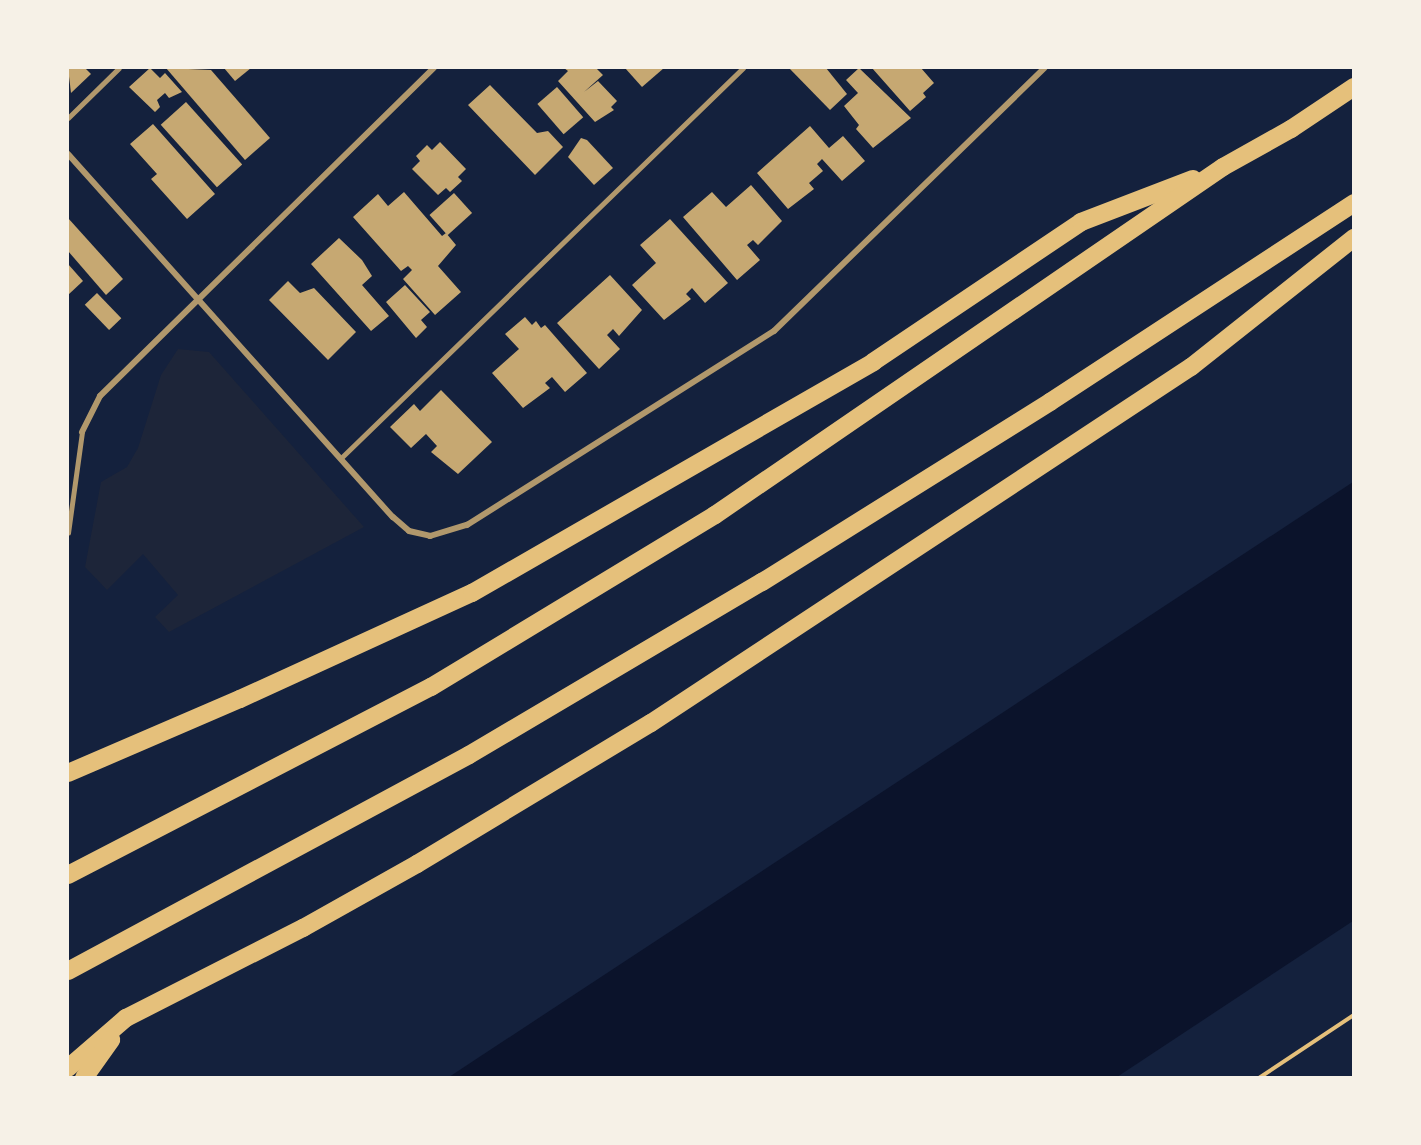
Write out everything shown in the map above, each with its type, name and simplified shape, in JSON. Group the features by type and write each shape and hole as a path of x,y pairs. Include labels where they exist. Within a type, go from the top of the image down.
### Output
{"highway":[{"path":"68,875 431,687 715,515 1222,167 1353,87"},
{"path":"68,772 240,699 472,593 873,362 1081,222 1222,167"},
{"path":"68,971 469,755 762,582 1050,402 1353,203"},
{"path":"68,1068 126,1018 376,887 651,723 1191,367 1353,238"},
{"path":"84,1077 126,1018"}],"street":[{"path":"82,432 100,396 434,68"},
{"path":"68,154 393,517 409,531 430,536 467,525 774,331 1044,68"}],"lane":[{"path":"68,118 119,68"},
{"path":"341,458 743,68"},
{"path":"68,533 82,432"}],"path":[{"path":"1259,1077 1353,1015"}],"shaded area":[{"path":"178,349 209,352 364,527 169,632 155,617 178,595 143,554 107,590 85,567 101,482 127,467 138,448 161,375"},
{"path":"1353,482 1353,921 1117,1077 449,1077"}],"building":[{"path":"68,68 85,68 91,74 71,93"},
{"path":"150,68 160,78 165,73 182,92 169,98 165,93 157,100 160,107 155,112 129,87"},
{"path":"166,68 211,70 270,138 245,160"},
{"path":"224,68 251,68 235,81"},
{"path":"564,68 596,68 603,75 584,92 598,81 617,101 611,107 614,110 595,122 558,81 568,71"},
{"path":"625,68 664,68 642,87"},
{"path":"789,68 826,68 847,94 830,110"},
{"path":"859,68 911,118 873,148 856,129 859,125 844,106 858,93 846,80"},
{"path":"872,68 921,68 934,83 923,93 926,97 910,111"},
{"path":"490,85 537,133 548,131 563,147 535,175 468,105"},
{"path":"557,87 583,117 564,134 537,104"},
{"path":"186,102 242,164 217,187 161,125"},
{"path":"153,124 215,194 187,219 151,179 157,174 130,144"},
{"path":"810,126 829,148 843,136 865,161 842,181 822,159 817,164 823,171 809,183 814,189 788,209 757,173"},
{"path":"581,138 587,140 613,168 594,185 568,157"},
{"path":"440,142 466,169 458,177 462,181 450,192 446,188 438,195 412,169 420,161 416,156 427,145 432,150"},
{"path":"751,185 782,221 758,245 753,240 747,245 760,260 737,280 683,217 712,192 726,207"},
{"path":"404,192 442,236 446,233 456,245 438,266 461,292 435,315 403,279 412,270 408,266 401,271 353,217 378,194 388,206"},
{"path":"454,193 472,213 448,235 429,215"},
{"path":"68,218 123,279 106,295 68,251"},
{"path":"670,219 728,283 705,303 692,288 686,294 691,299 664,320 632,285 656,263 640,245"},
{"path":"339,238 362,260 372,276 362,285 389,316 371,331 311,264"},
{"path":"68,264 83,281 68,295"},
{"path":"610,275 642,310 619,336 613,329 607,335 620,349 599,369 557,323"},
{"path":"288,281 300,293 314,288 356,332 328,360 269,300"},
{"path":"405,285 430,312 421,320 427,327 416,338 386,302"},
{"path":"97,293 121,318 109,330 85,305"},
{"path":"525,317 532,325 536,321 541,328 545,325 587,373 565,392 552,377 545,383 550,388 523,408 492,373 519,349 505,334"},
{"path":"441,390 492,442 458,474 431,452 437,446 426,434 411,448 390,427 414,404 420,411"}]}
